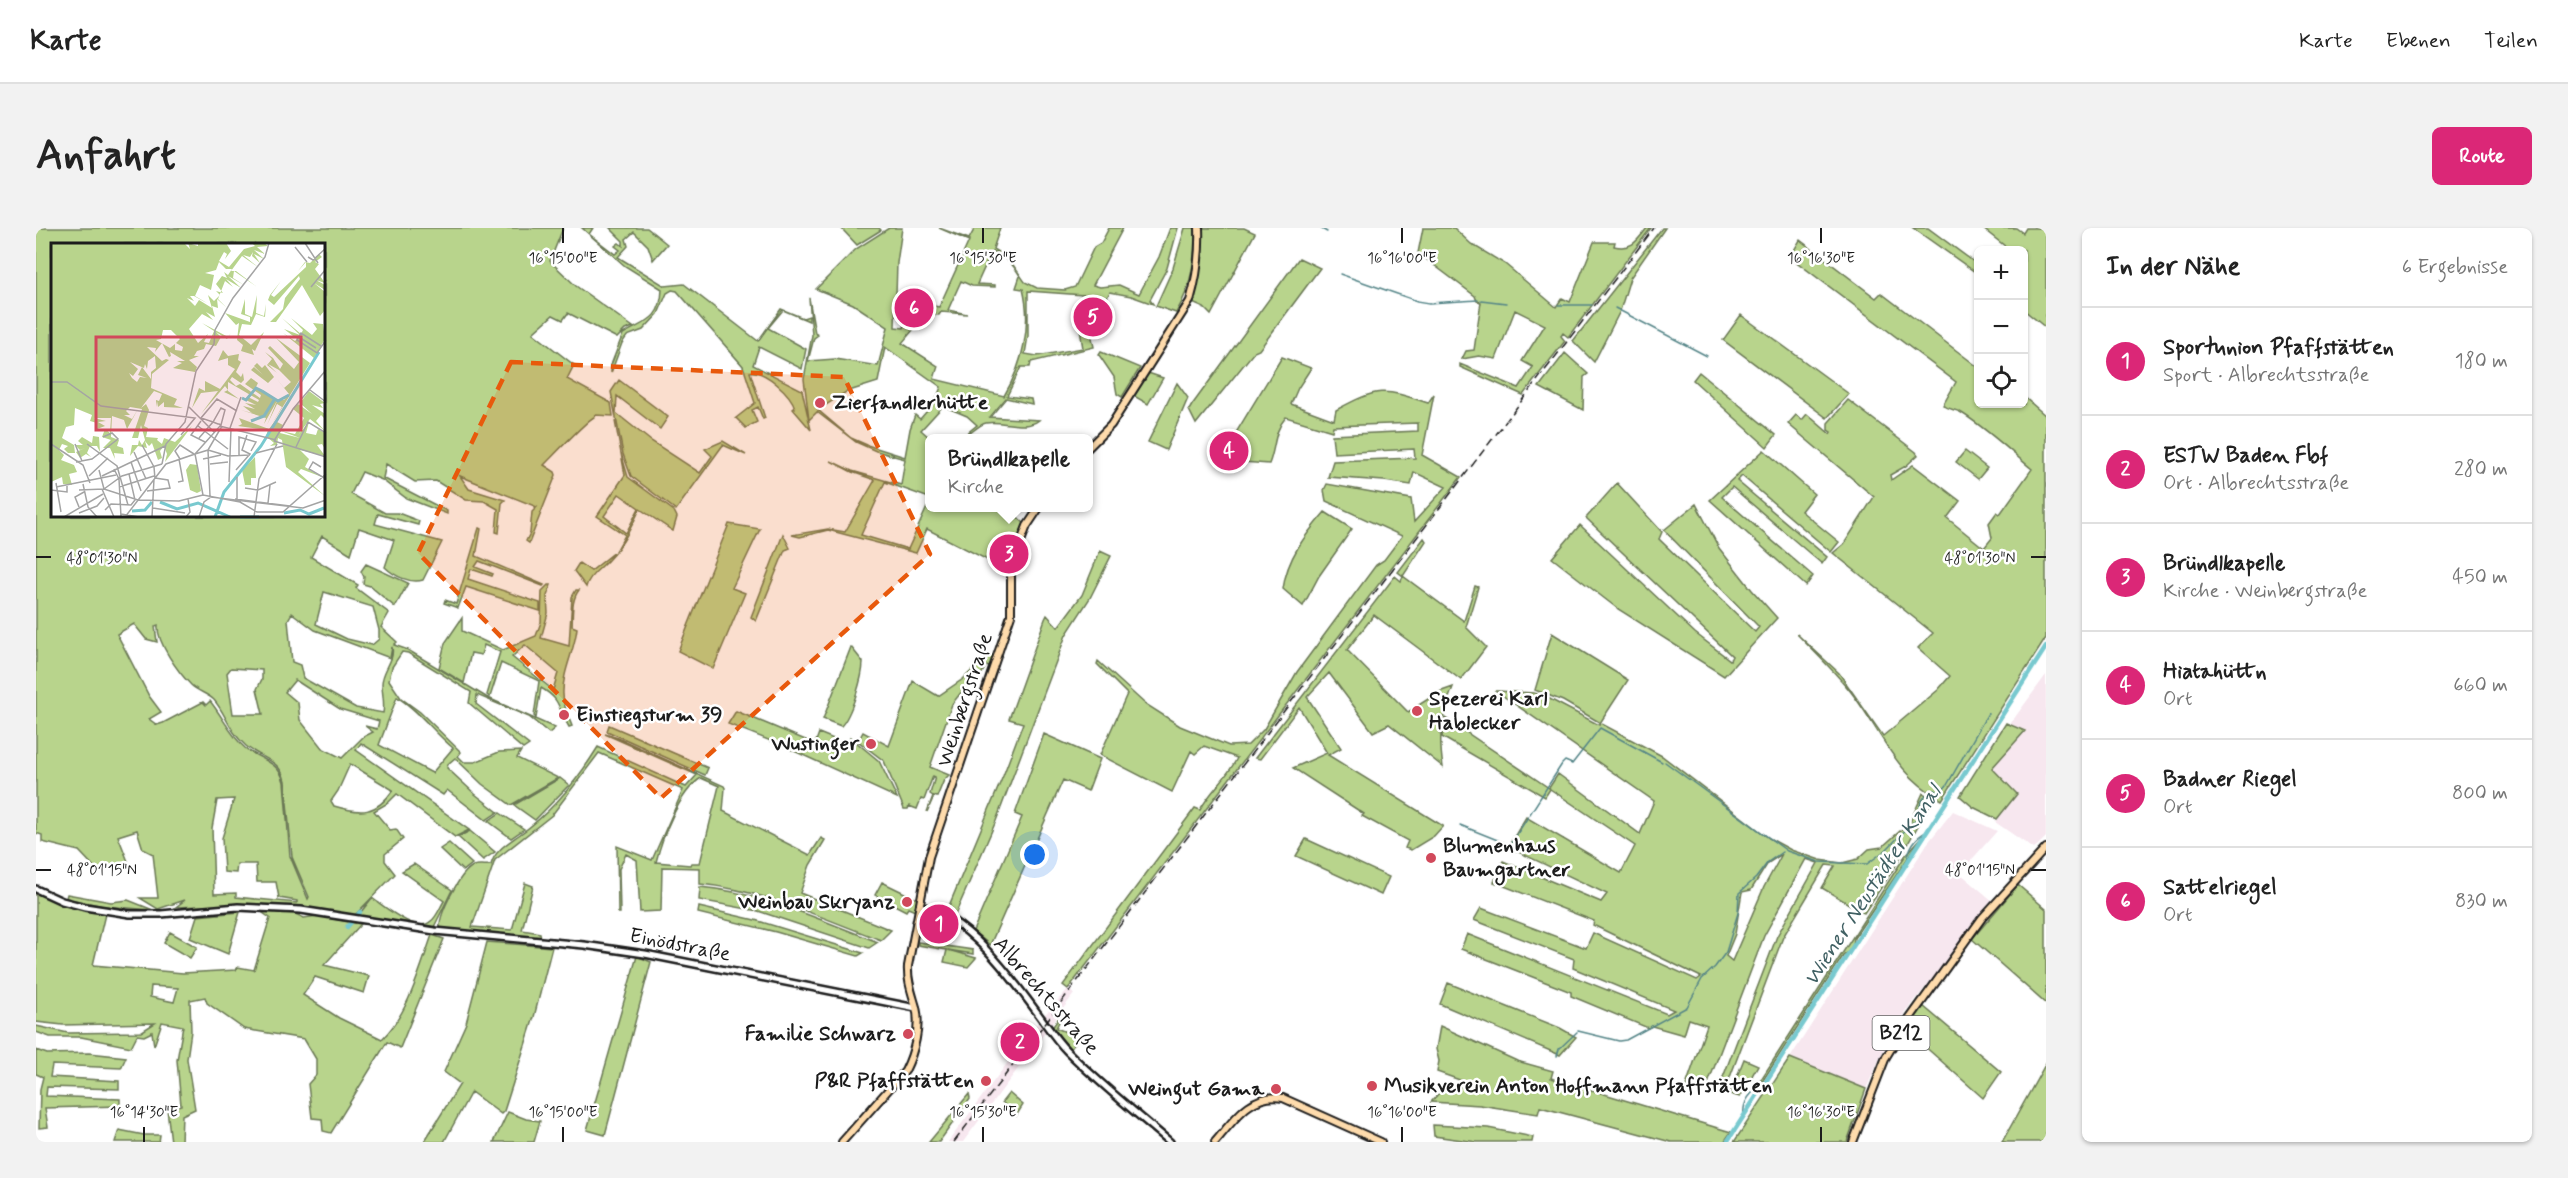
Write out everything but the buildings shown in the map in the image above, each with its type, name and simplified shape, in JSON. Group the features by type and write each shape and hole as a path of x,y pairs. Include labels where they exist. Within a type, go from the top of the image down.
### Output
{"main road":[{"path":"1093,444 1111,425 1190,301 1198,262 1199,228"},
{"name":"Weinbergstraße","path":"842,1142 905,1071 913,1052 918,1022 907,976 934,842 1011,615 1011,567 1027,526 1036,512"},
{"name":"B212","path":"1853,1142 1886,1057 1908,1021 1968,936 2046,848"},
{"path":"1215,1142 1251,1103 1269,1097 1283,1098 1381,1142"}],"street":[{"name":"Einödstraße","path":"36,889 62,901 130,914 161,914 238,907 278,908 435,932 584,945 633,952 916,1008"},
{"name":"Albrechtsstraße","path":"920,906 935,909 952,919 969,934 1008,975 1068,1052 1170,1142"}],"highlighted area":[{"path":"511,362 844,377 930,554 661,798 418,553"}],"shaded area":[{"path":"2046,675 2046,837 2034,849 1995,822 2017,794 1991,768 2025,731 2010,724"},
{"path":"1953,811 1997,831 1960,873 1994,902 1908,1009 1885,1047 1866,1089 1790,1058 1927,844"},
{"path":"1068,989 1074,994 963,1142 948,1142 1039,1021"}],"green space":[{"path":"36,228 563,228 550,261 576,286 633,327 625,330 617,338 568,313 563,320 553,315 533,333 574,365 567,379 611,403 613,416 595,415 544,465 556,475 529,543 526,541 530,533 532,512 537,507 460,476 469,489 505,500 502,503 499,533 496,532 498,509 484,501 466,500 436,481 415,482 386,464 383,478 447,511 447,514 406,498 382,480 362,472 351,494 385,513 398,513 419,521 418,525 378,514 375,524 442,542 423,580 408,580 385,567 394,540 359,528 351,554 322,536 311,557 358,585 356,588 389,613 381,627 397,642 394,645 408,650 486,697 555,728 549,733 529,717 477,695 476,704 529,745 523,749 469,703 471,692 408,653 402,652 392,667 389,680 401,698 420,712 461,752 458,756 464,762 475,762 499,752 521,751 517,758 558,778 511,805 482,784 455,758 447,768 498,812 486,820 447,790 443,795 361,743 356,750 469,830 455,837 397,794 388,803 374,811 390,830 396,829 403,839 385,854 385,861 395,874 352,918 295,907 254,904 176,907 185,900 158,909 140,898 158,898 153,854 143,849 137,830 118,836 129,864 98,871 79,851 42,842 42,835 36,833","holes":["324,592 373,607 379,639 372,645 347,639 316,624","292,613 315,630 390,658 392,647 392,657 383,679 383,713 356,708 303,678 300,665 292,662 288,620","134,624 146,639 157,642 155,626 158,625 164,648 186,680 214,700 246,746 279,768 285,781 292,857 308,899 290,856 282,775 273,765 240,743 210,701 206,705 203,702 157,725 149,719 161,712 149,696 117,634","231,668 262,670 262,679 257,689 263,714 233,714 227,673","295,680 340,709 379,721 377,729 365,726 373,732 363,737 342,758 322,748 300,720 298,703 285,692","397,697 412,708 453,748 432,773 379,745","350,764 393,790 380,804 367,810 360,811 334,806 331,801","234,799 222,838 224,872 236,873 237,864 256,864 257,882 276,882 279,898 297,901 297,903 236,897 236,893 214,894 212,828 217,800"]},
{"path":"582,228 593,228 589,234 615,254 620,250 615,246 619,243 623,246 623,241 610,228 647,228 667,244 653,260 648,246 634,232 626,239 628,246 618,257 665,286 684,284 758,341 781,309 803,318 809,316 809,321 783,310 768,328 806,349 802,369 759,347 753,365 802,390 811,430 793,409 795,408 793,402 783,390 770,379 756,372 750,372 765,418 763,419 758,407 752,410 757,422 746,428 736,418 755,403 743,366 677,291 672,290 667,293 658,314 643,330 627,336 622,343 611,373 611,365 623,334 655,314 659,308 662,289 625,266"},
{"path":"841,228 879,228 881,230 857,245"},
{"path":"889,228 902,228 897,263 895,327 904,328 910,296 928,305 939,307 969,241 939,228 969,239 975,228 1000,228 993,249 1009,259 1025,282 1037,288 1065,290 1075,287 1094,247 1101,243 1109,228 1123,228 1093,285 1100,287 1119,285 1139,294 1159,257 1170,228 1178,228 1167,268 1150,300 1153,304 1110,292 1093,323 1089,324 1094,347 1031,362 1030,367 1021,367 1007,396 1031,399 1032,404 1006,398 990,417 1039,420 1027,425 986,423 966,434 977,425 967,416 943,406 921,430 926,434 925,497 885,482 861,535 908,549 925,512 1012,512 1026,525 1007,570 927,529 916,553 828,530 800,537 792,535 828,529 845,532 875,480 852,472 831,461 852,471 901,485 905,459 876,451 856,442 817,412 809,420 804,379 812,335 809,298 815,333 818,335 814,338 808,361 835,359 878,366 888,327 853,304 816,289 856,249","holes":["992,251 1008,261 1020,276 1016,288 1023,289 1026,303 1026,330 1021,358 1004,396 934,379 938,366 902,343 913,330 908,327 911,312 939,315 941,312 967,314 948,310 961,281 972,286 995,287 995,285 977,284","1028,291 1097,296 1081,319 1083,348 1037,356 1025,354 1028,336","885,347 941,387 935,402 920,419 915,415 905,457 851,438 818,410 846,392 878,382"]},
{"path":"1185,228 1195,228 1193,262 1186,293 1176,313 1156,306 1173,268"},
{"path":"1201,228 1244,228 1255,233 1211,315 1204,308 1190,302 1199,276"},
{"path":"1423,228 1454,228 1471,244 1505,264 1556,307 1562,298 1570,302 1594,242 1615,242 1614,246 1625,247 1637,240 1647,228 1651,228 1568,337 1563,333 1561,336 1565,341 1523,395 1460,367 1460,364 1519,388 1533,367 1522,361 1545,325 1515,310 1496,359 1479,356 1462,359 1466,351 1474,350 1481,302 1418,253"},
{"path":"1662,228 1665,228 1630,278 1620,311 1594,362 1573,341"},
{"path":"1913,228 1928,228 1974,262 1974,271"},
{"path":"1982,228 2016,228 2023,233 2026,228 2046,228 2046,328 2028,313 2028,246 2005,246"},
{"path":"1800,240 1876,298 1881,293 1974,364 1974,408 2028,408 2028,400 2046,416 2046,638 1942,800 1926,790 1901,766 1847,688 1797,634 1839,673 1883,736 1938,690 1950,676 1918,648 1933,633 1833,553 1844,544 1874,497 1788,424 1796,415 1802,420 1807,414 1830,434 1828,423 1848,400 1918,455 1906,466 1890,475 1891,480 1913,465 1960,501 1947,518 1984,548 1992,538 1989,523 1997,512 2000,514 2032,469 1979,425 1960,412 1943,405 1956,382 1790,257"},
{"path":"1299,258 1320,268 1259,350 1254,352 1196,424 1189,410 1192,405"},
{"path":"1741,315 1849,394 1827,418 1723,340"},
{"path":"1101,352 1140,368 1122,397 1117,394 1114,377 1099,355"},
{"path":"1565,353 1588,374 1584,377 1583,410 1539,387"},
{"path":"1282,357 1311,368 1291,404 1334,420 1336,410 1372,394 1390,393 1428,403 1434,394 1422,455 1461,477 1068,989 1063,985 1195,808 1200,810 1237,758 1204,746 1195,754 1191,751 1172,792 1100,755 1127,694 1097,664 1098,661 1144,703 1180,726 1229,746 1248,745 1264,729 1297,672 1376,565 1384,560 1402,536 1326,501 1324,490 1327,484 1411,499 1414,522 1446,487 1414,472 1411,485 1328,477 1333,461 1415,458 1414,449 1334,453 1332,435 1418,431 1418,423 1333,426 1332,431 1286,417 1277,434 1269,464 1229,461 1226,449"},
{"path":"1699,372 1776,435 1767,447 1693,380"},
{"path":"1148,373 1163,378 1148,404 1134,396"},
{"path":"619,380 668,417 660,429 617,396 616,413 651,441 700,473 712,456 705,449 723,441 746,455 723,445 676,510 631,476 623,454 611,392"},
{"path":"1177,383 1188,398 1166,450 1148,442"},
{"path":"615,421 628,477 674,511 677,517 673,531 640,509 628,534 616,551 625,535 597,516 625,475","holes":["619,494 639,508 626,533 604,516"]},
{"path":"1764,450 1814,494 1801,511 1839,542 1831,552 1742,476 1737,481 1827,557 1822,564 1732,487 1722,497 1813,576 1806,586 1710,500"},
{"path":"1965,451 1987,468 1978,479 1956,462"},
{"path":"1617,483 1662,532 1659,539 1755,632 1759,627 1664,530 1696,504 1719,548 1777,618 1724,676 1618,609 1552,558 1580,525 1695,633 1730,660 1732,656 1586,518"},
{"path":"1325,512 1352,529 1319,576 1303,606 1283,589 1285,578 1298,547"},
{"path":"729,524 760,529 732,588 745,593 713,669 678,651"},
{"path":"479,528 481,529 476,556 544,585 479,561 475,567 493,574 492,576 471,569 468,579 540,603 540,611 466,587 458,608 444,603 445,600 456,604"},
{"path":"783,534 790,548 785,550 756,621 751,617"},
{"path":"1424,538 1426,541 1403,576 1398,572"},
{"path":"616,551 592,576 586,587 574,571 579,563 591,571"},
{"path":"1100,551 1111,556 1090,598 1066,635 996,821 955,915 949,906 1023,723 1009,719 1045,619 1047,615 1058,627 1082,595"},
{"path":"366,564 408,583 395,607 370,586 363,584 364,577 361,571"},
{"path":"1395,576 1401,581 1403,576 1464,621 1475,586 1478,587 1466,627 1486,647 1461,680 1374,615 1347,650 1408,712 1439,692 1453,687 1442,726 1443,767 1389,724 1373,732 1329,673 1307,697 1341,748 1328,755 1443,826 1434,836 1411,850 1405,848 1408,841 1362,816 1364,814 1293,768 1327,753 1299,707 1260,759 1255,758"},
{"path":"551,585 547,596 548,613 541,638 569,646 572,597 576,590 579,590 575,598 572,626 577,628 576,636 563,686 564,703 572,726 569,727 553,696 541,688 536,718 534,716 539,681 501,663 490,697 487,695 500,652 484,645 481,655 471,653 464,683 439,668 445,643 462,618 462,631 503,650 536,636 541,622 542,591","holes":["525,645 558,673 553,690 512,657"]},
{"path":"1552,633 1628,680 1600,723 1662,756 1769,838 1791,850 1820,860 1842,863 1858,859 1869,849 1882,847 1910,822 1923,793 1933,799 1893,870 1864,913 1822,888 1835,866 1826,865 1783,937 1724,1093 1717,1093 1777,936 1818,863 1806,859 1764,936 1706,1089 1686,1086 1707,1025 1689,1019 1684,1035 1652,1026 1648,1028 1571,996 1571,992 1461,949 1467,934 1667,1014 1674,1010 1573,968 1574,959 1474,920 1481,908 1586,948 1593,933 1697,980 1701,977 1593,925 1594,921 1494,882 1503,861 1601,902 1607,894 1508,847 1526,817 1621,873 1635,846 1550,789 1545,797 1442,737 1445,718 1549,788 1558,774 1640,834 1654,801 1496,691 1534,693 1544,696 1599,725 1599,722 1563,701 1535,690","holes":["1782,854 1764,887 1732,961 1726,956 1735,934 1742,892 1751,890 1768,863"]},
{"path":"851,647 863,662 859,686 841,726 823,719"},
{"path":"994,655 989,667 986,666 981,675 973,677 952,704 930,767 949,775 944,780 937,797 934,796 927,812 933,796 930,794 935,777 933,776 924,800 921,799 917,809 909,806 908,809 904,809 884,761 858,741 863,732 889,746 913,681 938,696 963,679 987,656"},
{"path":"736,711 815,744 819,733 848,745 850,737 879,761 897,798 781,745 728,724"},
{"path":"2006,723 2025,731 1992,768 2017,794 1997,819 1973,807 1960,796"},
{"path":"609,725 708,768 705,775 607,731"},
{"path":"605,734 724,786 723,811 810,855 821,838 825,840 810,865 800,893 891,930 881,940 814,914 747,892 700,884 700,868 662,867 661,911 640,912 637,860 626,854 619,869 620,913 618,913 617,846 652,860 683,790 599,753 552,815 495,860 472,927 512,930 525,883 533,886 522,930 540,933 541,938 440,928 442,914 451,895 468,870 475,865 491,865 502,848 531,826 563,795 598,747 686,787 697,775","holes":["701,778 719,786 700,863 690,865 656,862 672,816 693,785"]},
{"path":"1044,734 1100,759 1088,791 1063,780 990,945 973,931 1022,817 1015,814"},
{"path":"560,778 569,785 535,820 514,805"},
{"path":"500,813 524,829 511,838 488,821"},
{"path":"470,831 495,852 483,860 458,837"},
{"path":"1922,837 1854,938 1848,953 1843,956 1760,1085 1758,1084 1905,856"},
{"path":"1306,839 1389,877 1381,895 1296,856"},
{"path":"449,843 472,864 463,871 440,849"},
{"path":"414,864 452,890 434,927 357,917 372,898 409,922 425,924 433,919 444,901 402,871"},
{"path":"882,882 917,899 915,911 908,908 906,911 875,895"},
{"path":"2018,885 2046,909 2046,1004 1972,939"},
{"path":"700,887 768,901 878,942 869,948 758,911 699,900"},
{"path":"36,893 75,908 105,914 93,965 183,973 236,970 238,967 254,970 270,918 263,913 268,910 289,911 304,918 317,916 361,924 324,965 369,976 364,993 315,977 303,995 339,1018 382,1039 406,1004 432,935 444,939 400,1048 387,1042 331,1133 323,1131 322,1119 312,1118 308,1084 316,1075 316,1059 304,1039 244,1029 207,1003 205,997 190,1000 191,1031 187,1059 195,1109 182,1115 181,1142 171,1142 167,1109 181,1105 177,1060 183,1026 162,1022 154,1046 152,1032 144,1036 137,1035 131,1047 81,1037 50,1037 36,1032 36,1026 68,1033 141,1032 155,1023 63,1025 36,1022","holes":["151,986 178,988 174,1002 150,997"]},
{"path":"67,894 111,902 128,900 153,910 103,906 66,898"},
{"path":"699,907 755,920 863,953 858,956 776,932 698,913"},
{"path":"240,912 228,954 190,938 197,916"},
{"path":"170,932 197,947 190,958 164,943"},
{"path":"487,942 552,947 534,1017 504,1111 501,1114 471,1092 444,1142 424,1142 460,1084 444,1072 466,1023"},
{"path":"918,942 973,950 973,954 948,950 976,958 968,967 944,962 947,950 918,945"},
{"path":"637,956 651,962 605,1135 587,1130"},
{"path":"1448,983 1560,1028 1576,1037 1560,1055 1440,1004"},
{"path":"1923,1006 2001,1072 1983,1098 1905,1029"},
{"path":"1062,1016 1056,1028 1079,1037 1070,1050 1052,1028"},
{"path":"1440,1026 1517,1061 1553,1071 1551,1078 1731,1132 1724,1142 1671,1142 1540,1107 1538,1114 1480,1105 1431,1102 1439,1093 1471,1084 1437,1072 1439,1061 1436,1049"},
{"path":"36,1050 47,1054 89,1053 126,1057 121,1068 52,1065 50,1077 119,1081 119,1089 47,1087 46,1096 120,1099 120,1106 45,1108 48,1127 39,1128 40,1089 43,1077 36,1074"},
{"path":"1790,1058 1866,1089 1847,1142 1734,1142"},
{"path":"1744,1059 1758,1065 1740,1097 1730,1094"},
{"path":"2046,1063 2046,1142 2002,1142"},
{"path":"1009,1093 1023,1105 1016,1116 1002,1102"},
{"path":"969,1094 970,1099 939,1142 929,1142"},
{"path":"508,1112 526,1119 540,1121 534,1142 494,1142"},
{"path":"1433,1125 1488,1128 1533,1137 1532,1142 1477,1142 1434,1136"},
{"path":"119,1130 144,1135 160,1135 159,1142 115,1142"}],"waterway":[{"path":"1320,228 1327,232"},
{"path":"1340,274 1417,301 1429,303 1478,300"},
{"path":"1481,300 1506,303"},
{"path":"1558,305 1592,305"},
{"path":"1615,308 1707,356"},
{"name":"Wiener Neustädter Kanal","path":"1727,1142 2046,647"},
{"path":"1930,792 1935,790 1940,793 1947,785 1988,713"},
{"path":"1460,825 1510,845 1562,764 1565,761 1572,764 1600,728 1662,762"},
{"path":"1665,762 1787,851 1819,862 1867,864 1886,850 1917,818 1921,802 1926,795"},
{"path":"1907,863 1913,844 1928,831"},
{"path":"1557,1056 1559,1049 1578,1031 1619,1041 1626,1040 1687,1007 1702,979 1726,952 1738,913 1739,893 1756,878 1768,862 1782,852"},
{"path":"347,927 360,912"},
{"path":"1744,1116 1744,1106 1748,1098 1763,1086"}],"railway":[{"path":"954,1142 1654,228"}],"place":[{"name":"Sattelriegel","path":"914,308"},
{"name":"Badner Riegel","path":"1093,317"},
{"name":"Zierfandlerhütte","path":"820,403"},
{"name":"Hiatahüttn","path":"1229,451"},
{"name":"Bründlkapelle","path":"1009,554"},
{"name":"Spezerei Karl Hablecker","path":"1417,711"},
{"name":"Einstiegsturm 39","path":"564,715"},
{"name":"Wustinger","path":"871,744"},
{"name":"Blumenhaus Baumgartner","path":"1431,858"},
{"name":"Weinbau Skryanz","path":"907,902"},
{"name":"Sportunion Pfaffstätten","path":"939,924"},
{"name":"Familie Schwarz","path":"908,1034"},
{"name":"ESTW Baden Fbf","path":"1020,1042"},
{"name":"P&R Pfaffstätten","path":"986,1081"},
{"name":"Musikverein Anton Hoffmann Pfaffstätten","path":"1372,1086"},
{"name":"Weingut Gama","path":"1276,1089"}]}
